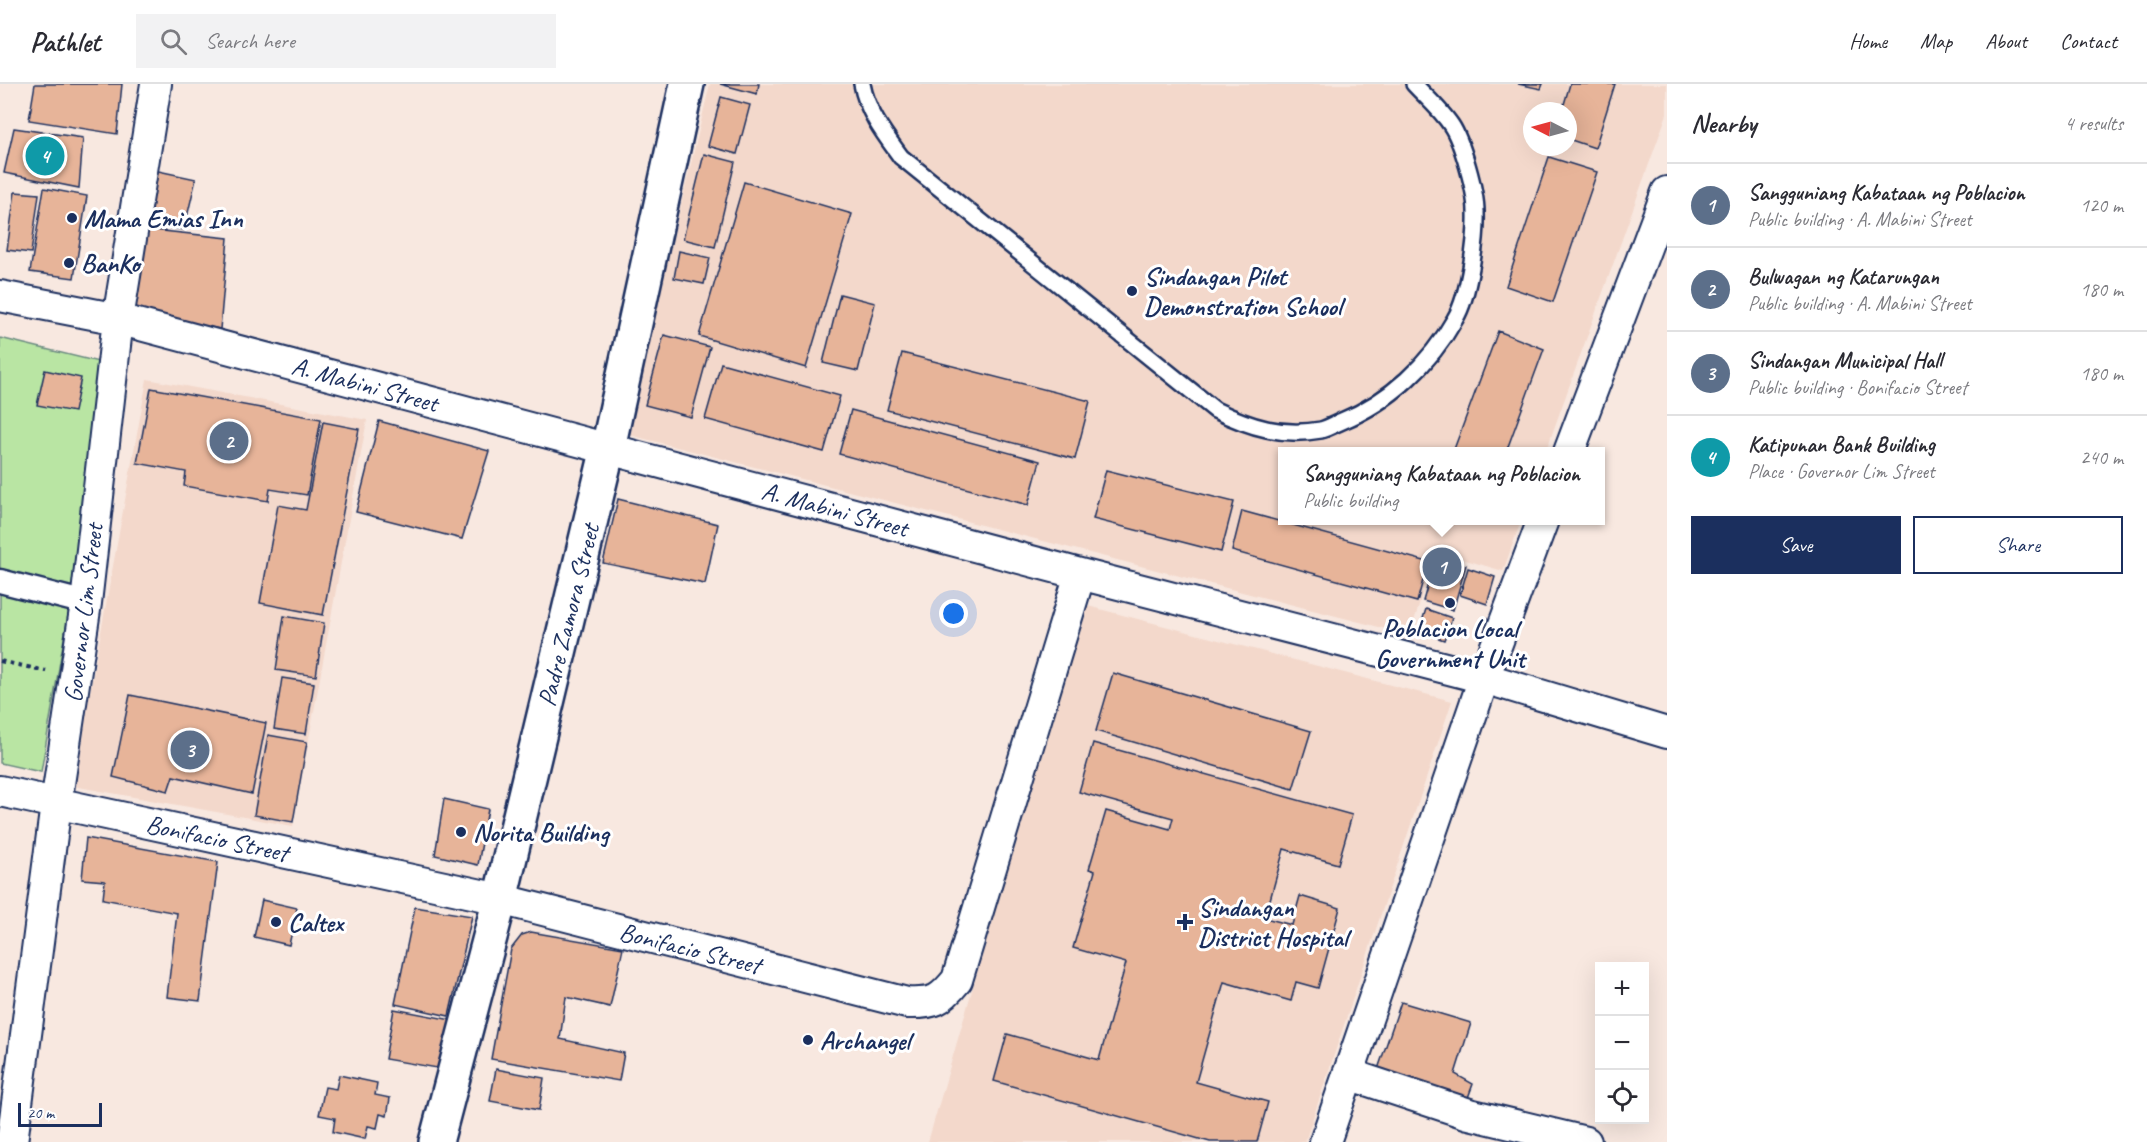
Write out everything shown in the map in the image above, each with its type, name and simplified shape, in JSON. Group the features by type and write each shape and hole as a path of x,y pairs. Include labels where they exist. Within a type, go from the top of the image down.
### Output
{"street":[{"name":"Governor Lim Street","path":"12,1142 56,804 86,603 118,319 156,84"},
{"name":"Padre Zamora Street","path":"436,1142 500,899 608,448 687,84"},
{"path":"1571,447 1667,192"},
{"name":"A. Mabini Street","path":"0,296 118,319 1080,574 1484,678 1667,733"},
{"path":"1325,1142 1484,678 1541,525"},
{"name":"Bonifacio Street","path":"0,791 500,899 908,1003 928,1004 943,997 957,980 1080,574"},
{"path":"0,581 86,603"},
{"path":"1347,1074 1469,1114 1586,1142"}],"lane":[{"path":"862,84 865,98 879,125 901,158 1215,410 1244,424 1287,433 1323,430 1363,413 1397,390 1432,352 1456,318 1467,286 1474,239 1476,211 1469,171 1451,126 1414,84"}],"path":[{"path":"0,661 75,678"}],"shaded area":[{"name":"Sindangan Pilot Demonstration School","path":"710,84 1667,84 1667,114 1547,447 1278,447 1278,525 1520,525 1503,571 1435,551 1410,635 626,434"},
{"path":"147,379 367,420 293,826 73,786"},
{"name":"Sindangan District Hospital","path":"1084,605 1452,701 1305,1142 928,1142"}],"green space":[{"path":"0,338 111,365 41,772 0,763"}],"building":[{"path":"35,84 122,84 117,134 29,120"},
{"path":"720,84 759,84 757,94"},
{"path":"1518,84 1543,84 1541,89"},
{"path":"1570,84 1615,84 1595,148 1577,142 1577,102 1565,102"},
{"path":"721,97 750,105 737,154 708,146"},
{"path":"14,128 83,138 79,188 4,173"},
{"path":"704,154 735,162 715,247 683,239"},
{"path":"1549,157 1597,172 1553,302 1506,286"},
{"path":"149,169 196,179 184,230 138,223"},
{"path":"744,182 852,214 806,368 699,336"},
{"path":"44,188 87,196 74,278 30,272"},
{"path":"15,192 39,194 31,253 7,250"},
{"path":"144,229 228,238 220,329 133,312"},
{"path":"679,251 710,258 704,284 674,278"},
{"path":"840,294 875,303 858,371 823,363"},
{"path":"1498,331 1544,349 1508,447 1455,447"},
{"path":"664,335 710,347 691,417 645,405"},
{"path":"902,353 1090,401 1075,459 887,410"},
{"path":"721,363 840,396 824,452 705,419"},
{"path":"45,370 81,378 74,412 37,405"},
{"path":"151,388 321,419 307,495 270,489 268,501 184,486 186,472 137,463"},
{"path":"851,410 1040,461 1028,505 839,454"},
{"path":"379,421 489,451 462,539 356,512"},
{"path":"323,422 359,429 323,615 260,603 278,505 306,510"},
{"path":"1106,470 1234,502 1221,552 1093,519"},
{"path":"618,499 718,524 705,584 603,563"},
{"path":"1242,511 1278,521 1278,525 1293,525 1428,562 1417,602 1232,551"},
{"path":"1436,556 1466,565 1453,610 1423,601"},
{"path":"1468,568 1495,577 1487,604 1460,595"},
{"path":"1426,609 1452,618 1444,640 1419,631"},
{"path":"284,616 324,623 316,676 276,670"},
{"path":"1113,673 1311,731 1293,789 1096,731"},
{"path":"282,678 314,683 306,734 274,729"},
{"path":"130,695 266,723 252,794 173,776 168,791 113,777"},
{"path":"268,735 307,742 293,822 254,815"},
{"path":"1093,743 1352,815 1338,864 1284,849 1265,918 1292,925 1300,896 1340,908 1318,988 1296,982 1291,1001 1224,982 1196,1082 1268,1102 1257,1142 1210,1142 994,1081 1007,1034 1099,1060 1126,963 1073,948 1095,871 1089,869 1106,811 1170,829 1173,818 1079,792"},
{"name":"Norita Building","path":"444,799 488,809 478,865 435,855"},
{"path":"86,838 218,862 200,1001 167,997 177,913 103,899 105,881 82,879"},
{"name":"Caltex","path":"262,900 297,908 289,945 254,937"},
{"path":"415,907 472,916 449,1016 395,1004"},
{"path":"531,932 623,948 610,1007 566,997 560,1039 624,1053 619,1081 491,1059 511,949 522,935"},
{"path":"1401,1002 1471,1023 1455,1074 1473,1084 1466,1103 1376,1075"},
{"path":"394,1009 452,1020 443,1069 385,1059"},
{"path":"496,1069 544,1078 539,1110 490,1101"},
{"path":"339,1075 377,1083 375,1095 390,1098 387,1116 380,1114 377,1128 368,1126 365,1139 333,1132 335,1118 319,1115 325,1087 336,1089"}],"place":[{"name":"Katipunan Bank Building","path":"45,156"},
{"name":"Mama Emias Inn","path":"72,218"},
{"name":"BanKo","path":"69,263"},
{"name":"Sindangan Pilot Demonstration School","path":"1132,291"},
{"name":"Bulwagan ng Katarungan","path":"229,441"},
{"name":"Sangguniang Kabataan ng Poblacion","path":"1442,567"},
{"name":"Poblacion Local Government Unit","path":"1450,603"},
{"name":"Sindangan Municipal Hall","path":"190,750"},
{"name":"Norita Building","path":"461,832"},
{"name":"Caltex","path":"276,922"},
{"name":"Sindangan District Hospital","path":"1185,922"},
{"name":"Archangel","path":"808,1040"}]}
